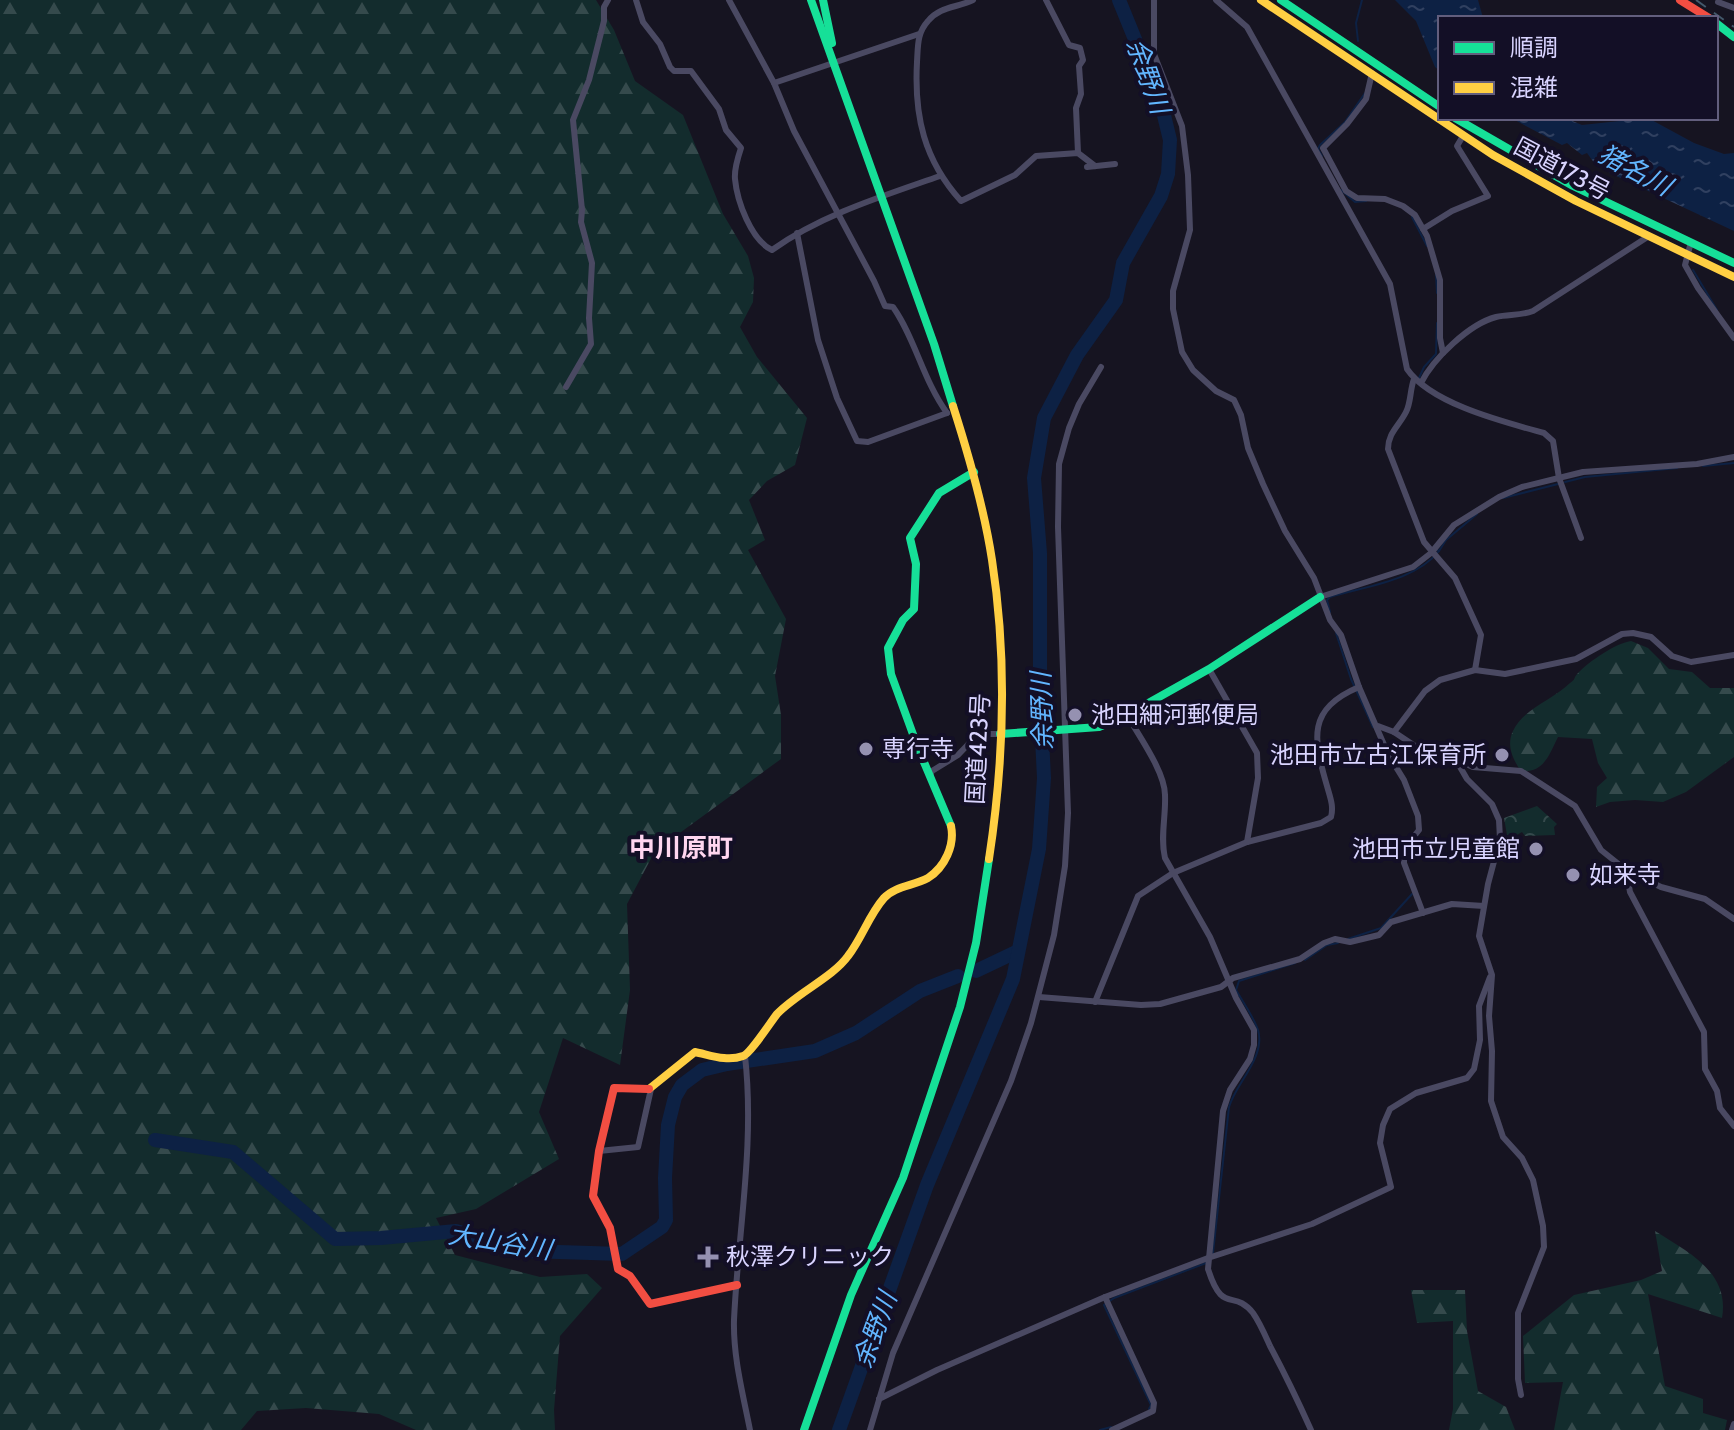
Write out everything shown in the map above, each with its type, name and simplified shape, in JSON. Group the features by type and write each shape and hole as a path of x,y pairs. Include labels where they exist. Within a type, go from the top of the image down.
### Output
{"main road":[{"name":"国道423号","path":"804,1430 851,1295 903,1178 960,1007 976,943 987,878 1000,734 1001,655 997,602 974,472 951,412 882,196 812,0"},
{"name":"国道423号","path":"823,0 835,64"},
{"name":"国道173号","path":"1261,0 1438,114"},
{"path":"1281,0 1438,106"},
{"path":"1680,0 1706,16"},
{"path":"1718,25 1734,37"},
{"name":"国道173号","path":"1448,120 1573,186 1734,263"},
{"name":"国道173号","path":"1457,120 1493,155 1562,193 1734,277"},
{"path":"737,1285 650,1304 630,1276 618,1269 610,1228 593,1196 599,1151 614,1088 651,1089 657,1080 695,1052 726,1059 745,1056 752,1050 762,1031 787,1004 847,958 870,916 890,892 929,877 944,861 954,841 952,827 891,674 888,648 903,620 914,609 916,564 910,538 939,493 974,472"},
{"path":"1000,734 1099,727 1127,715 1209,669 1320,597"}],"street":[{"path":"566,387 591,344 592,263 581,222 573,120 589,80 608,0"},
{"path":"636,0 643,22 660,44 670,67 674,71 691,71 719,109 726,130 741,148 735,172 739,197 762,246 772,250 797,233 839,214 940,176"},
{"path":"729,0 874,281 879,298 901,317 920,366 951,412 868,442 857,441 837,398 818,340 797,233"},
{"path":"941,0 944,8"},
{"path":"973,0 944,8 929,18 919,34 918,119 940,176 961,201 1015,175 1036,156 1078,153"},
{"path":"1046,0 1069,45 1080,48 1083,60 1079,66 1081,94 1076,108 1078,153 1091,167 1115,164"},
{"path":"1154,0 1154,54 1182,126 1188,175 1190,230 1173,291 1173,309 1182,352 1193,370 1216,391 1234,400 1241,415 1248,448 1263,484 1285,531 1314,578 1330,620 1341,635 1388,754 1404,780 1418,816 1419,830 1404,849 1404,863 1423,913"},
{"path":"1216,0 1247,27 1390,284 1407,369 1414,379 1459,406 1544,433 1553,441 1559,478 1581,538"},
{"path":"1718,2 1734,8"},
{"path":"774,83 919,34"},
{"path":"1373,73 1366,99 1323,148 1346,191 1357,198 1385,199 1415,215 1434,254 1440,280 1443,353"},
{"path":"1423,229 1452,211 1488,196 1457,146 1466,131"},
{"path":"1339,195 1346,191"},
{"path":"1421,383 1428,369 1443,353 1481,322 1498,316 1521,316 1533,311 1649,236"},
{"path":"1691,242 1685,265 1734,338"},
{"path":"870,1430 893,1353 1011,1081 1039,997 1054,935 1065,866 1068,813 1058,527 1059,464 1079,404 1101,367"},
{"path":"1414,379 1409,392 1408,410 1388,439 1388,449 1415,522 1431,553 1455,578 1481,635 1475,670"},
{"path":"1320,597 1413,567 1431,553 1454,525 1499,497 1522,487 1583,472 1697,464 1734,457"},
{"path":"1394,732 1425,691 1458,673 1475,670 1505,674 1576,659 1622,634 1651,637 1672,656 1691,662 1734,655"},
{"path":"1209,669 1257,753 1258,778 1247,842"},
{"path":"1095,1002 1138,896 1173,873 1247,842 1321,823 1331,817 1333,808 1317,754 1318,724 1332,702 1359,687"},
{"path":"1127,715 1161,776 1166,794 1162,845 1173,873 1210,937 1254,1030 1250,1059 1230,1090 1223,1111 1208,1269 1214,1289 1222,1299 1238,1302 1254,1314 1311,1430"},
{"path":"1378,726 1394,732 1418,748 1473,767 1521,771 1575,806 1601,850 1626,870 1661,887 1705,899 1734,919"},
{"path":"930,776 932,771 958,755 978,734 1000,734"},
{"path":"1456,760 1467,779 1492,804 1499,820 1500,839 1479,936 1492,975 1489,1016 1491,1101 1503,1137 1522,1158 1533,1180 1543,1226 1544,1247 1518,1313 1518,1379 1521,1395"},
{"path":"1626,870 1630,892 1704,1032 1705,1069 1717,1091 1720,1108 1734,1126"},
{"path":"1039,997 1160,1004 1221,987 1233,978 1300,959 1335,939 1350,942 1379,935 1391,922 1452,904 1484,906"},
{"path":"879,1399 937,1370 1105,1297 1208,1258 1312,1224 1391,1187 1380,1143 1390,1109 1416,1093 1467,1078 1474,1069 1480,1040 1479,1006 1492,975"},
{"path":"745,1056 748,1078 746,1186 734,1322 735,1352 750,1430"},
{"path":"599,1151 638,1147 651,1089"},
{"path":"1105,1297 1154,1403 1153,1411 1112,1430"},
{"path":"1732,1430 1734,1424"}],"green space":[{"path":"0,0 596,0 614,30 635,81 683,115 723,214 748,256 754,278 753,302 740,327 757,357 807,418 795,465 767,481 749,500 765,540 748,550 786,619 775,676 781,715 781,759 655,851 627,904 630,990 620,1065 563,1038 539,1112 559,1159 476,1209 436,1218 455,1255 540,1277 587,1274 602,1288 560,1336 555,1430 416,1430 379,1414 306,1408 257,1411 241,1430 0,1430"},
{"path":"1631,641 1648,648 1669,669 1692,672 1710,688 1734,688 1734,757 1686,792 1663,802 1635,800 1610,802 1596,807 1597,787 1607,778 1598,763 1592,739 1558,737 1540,766 1521,771 1510,747 1511,736 1518,723 1531,710 1563,689 1596,658"},
{"path":"1537,806 1557,824 1554,827 1555,835 1525,836 1522,832 1515,836 1507,835 1504,818"},
{"path":"1655,1231 1704,1265 1720,1288 1722,1318 1648,1294 1665,1386 1703,1399 1703,1413 1727,1420 1725,1430 1554,1430 1563,1382 1525,1383 1523,1336 1574,1295 1641,1280 1662,1271"},
{"path":"1411,1290 1465,1290 1467,1331 1478,1391 1506,1407 1515,1430 1449,1430 1453,1409 1453,1321 1417,1323"}],"water":[{"path":"1395,0 1478,0 1482,16 1438,16 1438,69 1416,21"},
{"name":"猪名川","path":"1515,120 1570,120 1582,125 1652,120 1694,143 1724,154 1734,153 1734,231 1612,174 1595,164 1587,153 1582,155 1567,143 1562,145"}],"waterway":[{"name":"余野川","path":"839,1430 927,1185 1013,979 1039,849 1044,778 1040,698 1040,553 1034,478 1044,418 1077,355 1116,300 1123,263 1161,196 1168,174 1170,140 1161,103 1119,0"},
{"path":"1358,41 1356,23 1362,0"},
{"path":"1322,156 1318,149 1320,145 1345,122 1365,93"},
{"path":"1341,190 1355,202 1366,201"},
{"path":"1412,217 1427,246"},
{"path":"1693,270 1717,310"},
{"path":"1436,275 1437,293"},
{"path":"1419,378 1436,354 1437,323"},
{"path":"1703,466 1734,463"},
{"path":"1565,482 1585,477 1677,468"},
{"path":"1503,498 1558,484"},
{"path":"1439,551 1446,540 1477,514"},
{"path":"1330,612 1327,600 1330,597 1403,576 1429,561 1439,551 1436,549"},
{"path":"1336,633 1351,679 1373,727"},
{"path":"1348,939 1381,928 1412,894"},
{"path":"1305,960 1327,945 1338,943"},
{"name":"大山谷川","path":"976,971 1018,951"},
{"path":"1213,1253 1229,1107 1254,1060 1259,1040 1251,1014 1236,990 1239,981 1295,963"},
{"name":"大山谷川","path":"155,1140 233,1152 335,1239 456,1231 527,1251 622,1254 662,1227 666,1220 668,1125 675,1097 682,1085 702,1070 815,1051 856,1033 920,991 958,976"},
{"path":"1149,1409 1151,1405 1104,1305 1114,1298 1206,1263"},
{"path":"1100,1430 1111,1427"}],"railway":[{"path":"1696,0 1734,27"}],"traffic: fast":[{"path":"811,0 934,344 953,406"},
{"path":"823,0 832,43"},
{"path":"1281,0 1438,106"},
{"path":"1718,25 1734,37"},
{"path":"1458,120 1573,186 1734,263"},
{"path":"951,826 891,674 888,648 903,620 914,609 916,564 910,538 939,493 974,472"},
{"path":"1000,734 1099,727 1127,715 1209,669 1320,597"},
{"path":"804,1430 851,1295 903,1178 960,1007 976,943 989,859"}],"traffic: slow":[{"path":"1261,0 1438,118"},
{"path":"1441,120 1493,155 1576,201 1734,277"},
{"path":"953,406 985,521 1000,634 1002,709 998,785 989,859"},
{"path":"649,1089 695,1052 725,1058 746,1054 777,1014 841,964 884,898 893,891 928,878 939,868 950,848 951,826"}],"traffic: jam":[{"path":"1680,0 1706,16"},
{"path":"649,1089 614,1088 599,1151 593,1196 610,1228 618,1269 630,1276 650,1304 737,1285"}],"place":[{"name":"池田細河郵便局","path":"1075,715"},
{"name":"専行寺","path":"866,749"},
{"name":"池田市立古江保育所","path":"1502,755"},
{"name":"池田市立児童館","path":"1536,849"},
{"name":"如来寺","path":"1573,875"},
{"name":"秋澤クリニック","path":"708,1257"}],"district":[{"name":"中川原町","path":"681,848"}]}
